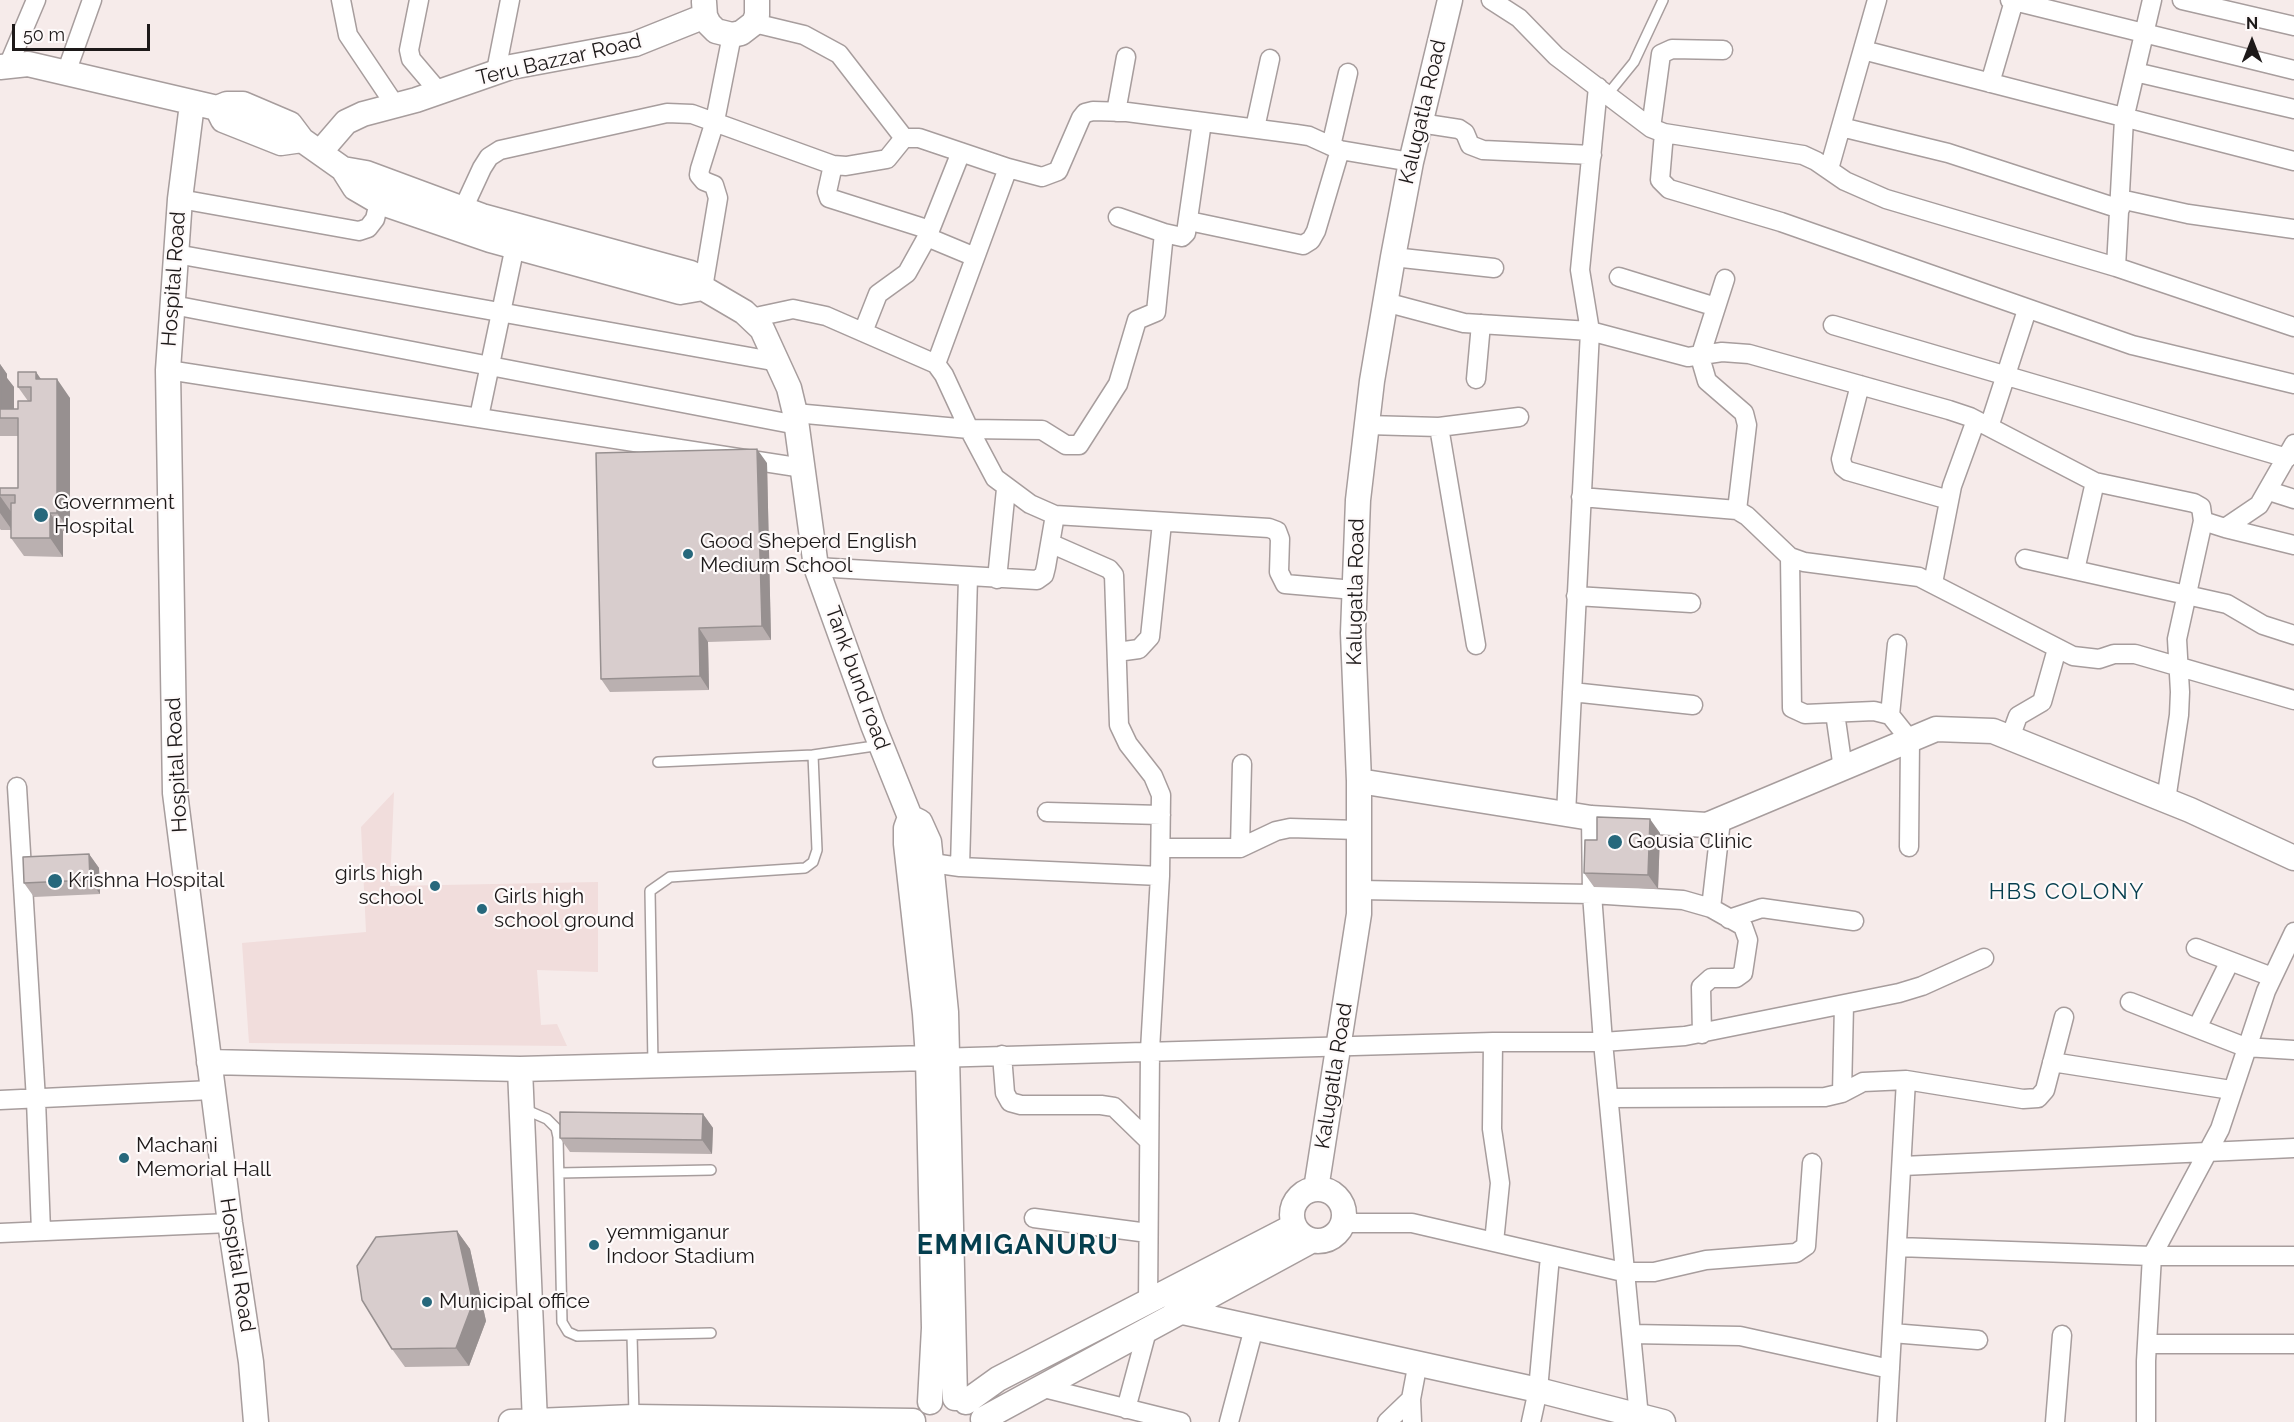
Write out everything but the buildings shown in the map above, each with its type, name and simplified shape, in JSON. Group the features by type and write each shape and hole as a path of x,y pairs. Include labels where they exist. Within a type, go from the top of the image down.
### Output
{"street":[{"path":"4,66 36,0"},
{"path":"66,73 92,0"},
{"path":"341,0 342,17 348,35 395,105"},
{"path":"419,0 410,40 411,59 439,92"},
{"path":"496,71 510,0"},
{"name":"Kalugatla Road","path":"1316,1189 1359,914 1359,781 1354,590 1358,500 1393,256 1411,162 1450,0"},
{"path":"1491,0 1519,18 1545,46 1658,130 1783,150 1816,160 1845,181 1886,199 2116,267 2294,327"},
{"path":"1829,169 1877,0"},
{"path":"1990,83 2012,0 2294,70"},
{"path":"2116,267 2124,119 2152,0"},
{"path":"2182,0 2294,26"},
{"name":"Teru Bazzar Road","path":"312,145 346,122 496,71 635,44 705,8 716,31 732,35"},
{"path":"4,66 28,64 217,108 226,104 243,104 283,120 343,169 355,188 380,202 515,246 680,292 703,288 718,198 714,185 704,181 699,175 700,169 715,121 732,35 748,29 755,11 804,34 839,54 904,138"},
{"path":"1723,50 1672,49 1661,54 1658,130 1660,180 1669,189 1781,222 2132,345 2294,384"},
{"path":"1863,50 2294,161"},
{"path":"1116,112 1126,57"},
{"path":"1255,128 1269,59"},
{"path":"2135,72 2294,109"},
{"path":"1189,221 1303,245 1311,240 1316,231 1336,148 1348,73"},
{"path":"1566,814 1590,331 1580,270 1592,155 1603,90"},
{"name":"Hospital Road","path":"192,104 180,199 168,370 175,793 212,1090 252,1362 256,1422"},
{"path":"904,138 919,138 1042,177 1052,175 1063,164 1085,113 1116,112 1309,136 1336,148 1411,162"},
{"path":"463,209 489,157 510,146 668,113 692,114 715,121 833,165 861,165 887,159 904,138"},
{"path":"1118,217 1164,233 1182,237 1186,233 1202,122"},
{"path":"1420,123 1459,129 1465,133 1470,145 1483,150 1592,155"},
{"path":"1841,128 1948,153 2120,204 2294,229"},
{"path":"863,332 878,294 907,273 928,233 961,152"},
{"path":"833,165 827,192 829,198 928,233 975,257"},
{"path":"936,364 1008,168"},
{"name":"Tank bund road","path":"343,169 366,173 463,209 692,273 703,288 752,318 762,329 789,388 796,418 816,567 881,745 910,817"},
{"path":"180,199 359,231 368,228 375,219 380,202"},
{"path":"173,305 489,365 796,418 969,429 1042,430 1066,445 1079,445 1118,384 1137,320 1156,312 1164,233"},
{"path":"479,417 515,246"},
{"path":"176,254 778,362"},
{"path":"1393,256 1494,268"},
{"path":"1619,277 1716,307"},
{"path":"1725,279 1700,357 1707,381 1744,414 1747,425 1737,510"},
{"path":"1385,302 1449,320 1590,331 1677,355 1700,357 1722,352 1749,354 1949,410 1983,424 2095,482 2194,503 2201,507 2203,521 2176,639 2179,667 2179,716 2166,800"},
{"path":"752,318 793,309 811,311 936,364 944,375 988,467 1006,489 1030,504 1055,515 1277,531 1280,540 1279,572 1285,584 1354,590"},
{"path":"1933,583 1949,500 2006,376 2027,310"},
{"path":"1476,379 1481,324"},
{"path":"1833,325 2006,376 2290,451 2259,505 2225,528"},
{"path":"168,370 803,468"},
{"path":"1860,385 1841,459 1843,466 1848,471 1949,500"},
{"path":"1367,425 1439,427 1519,417"},
{"path":"1439,427 1476,645"},
{"path":"2075,570 2095,482"},
{"path":"997,579 1006,489"},
{"path":"2269,491 2294,499"},
{"path":"1581,497 1737,510 1747,516 1790,557 1804,562 1919,577 2073,656 2099,659 2114,654 2135,654 2294,700"},
{"path":"816,567 1037,580 1044,575 1052,544 1055,515"},
{"path":"2203,521 2294,545"},
{"path":"1117,652 1140,649 1150,637 1162,523"},
{"path":"1052,544 1109,569 1114,575 1119,725 1128,744 1158,785 1161,848 1150,1050 1148,1304"},
{"path":"1790,557 1790,703 1797,712 1874,711 1890,715 1910,740 1909,847"},
{"path":"2025,559 2184,597 2227,604 2263,625 2294,635"},
{"path":"960,867 968,577"},
{"path":"1576,596 1691,603"},
{"path":"1890,715 1897,644"},
{"path":"2010,738 2018,716 2042,702 2057,649"},
{"path":"1572,692 1693,705"},
{"path":"1835,713 1843,768"},
{"path":"1359,781 1591,818 1707,825 1936,729 1993,730 2166,800 2289,856"},
{"path":"1240,848 1242,764"},
{"path":"17,787 36,1100 41,1232"},
{"path":"1047,812 1161,815"},
{"path":"930,1402 934,1328 937,1058 932,863 926,831 920,822 910,817 906,828 906,844 926,1014 937,1058 960,1400"},
{"path":"1591,818 1592,894 1603,1042 1610,1098 1630,1334 1629,1418"},
{"path":"1711,908 1721,820"},
{"path":"1161,848 1240,848 1276,831 1290,828 1358,830"},
{"path":"932,863 960,867 1160,876"},
{"path":"1360,890 1592,894 1683,900 1711,908 1748,932 1745,968 1736,978 1711,978 1704,981 1701,987 1702,1034"},
{"path":"1729,919 1762,908 1854,921"},
{"path":"2146,1422 2147,1344 2152,1256 2220,1129 2245,1047 2281,968 2294,932"},
{"path":"2196,948 2230,961 2281,968"},
{"path":"209,1062 520,1069 1150,1050 1338,1048 1493,1042 1603,1042 1702,1034 1844,1005 1922,986 1984,958"},
{"path":"2197,1028 2230,961"},
{"path":"2130,1002 2245,1047 2294,1050"},
{"path":"1842,1093 1844,1005"},
{"path":"1610,1098 1825,1096 1842,1093 1863,1082 1906,1080 2032,1100 2038,1098 2045,1090 2064,1017"},
{"path":"1493,1042 1492,1129 1500,1183 1494,1242"},
{"path":"1002,1055 1005,1094 1010,1102 1021,1106 1101,1105 1114,1107 1149,1141"},
{"path":"2052,1062 2231,1090"},
{"path":"520,1069 535,1422"},
{"path":"1887,1422 1906,1080"},
{"path":"0,1100 212,1090"},
{"path":"1903,1166 2209,1150 2294,1148"},
{"path":"1343,1224 1412,1224 1623,1272 1654,1272 1706,1260 1796,1253 1806,1246 1808,1235 1812,1163"},
{"path":"960,1400 976,1409 983,1421 1147,1331 1176,1302 1303,1234 1332,1238 1343,1224 1344,1215 1338,1199 1324,1190 1316,1189 1308,1191 1295,1202 1292,1218 1303,1234"},
{"path":"1034,1218 1148,1233"},
{"path":"0,1233 230,1223"},
{"path":"1898,1247 2152,1256 2294,1256"},
{"path":"1531,1422 1538,1390 1550,1256"},
{"path":"511,1422 634,1417 913,1422 920,1410 930,1402 960,1400 1148,1304 1176,1302 1254,1328 1538,1390 1629,1418 1663,1422"},
{"path":"1229,1422 1254,1328"},
{"path":"1126,1409 1147,1331"},
{"path":"1892,1333 1978,1340"},
{"path":"1630,1334 1740,1336 1890,1368"},
{"path":"2055,1422 2062,1335"},
{"path":"2147,1344 2294,1344"},
{"path":"1412,1422 1412,1399 1418,1362"},
{"path":"1044,1388 1181,1422"},
{"path":"1387,1422 1412,1399"}],"lane":[{"path":"1603,90 1634,62 1663,0"},
{"path":"658,762 813,755 881,745"},
{"path":"653,1064 650,891 670,877 797,870 813,862 817,850 813,755"},
{"path":"522,1108 548,1119 556,1128 562,1322 568,1332 577,1336 711,1333"},
{"path":"559,1173 711,1170"},
{"path":"632,1335 634,1417"}],"shaded area":[{"name":"Girls high school ground","path":"394,792 390,886 598,882 598,972 537,970 541,1025 557,1024 567,1046 249,1043 242,943 366,932 361,827"}],"place":[{"name":"Government Hospital","path":"41,515"},
{"name":"Good Sheperd English Medium School","path":"688,554"},
{"name":"Gousia Clinic","path":"1615,842"},
{"name":"Krishna Hospital","path":"55,881"},
{"name":"girls high school","path":"435,886"},
{"name":"Girls high school ground","path":"482,909"},
{"name":"Machani Memorial Hall","path":"124,1158"},
{"name":"yemmiganur Indoor Stadium","path":"594,1245"},
{"name":"Municipal office","path":"427,1302"}],"district":[{"name":"HBS COLONY","path":"2067,892"},
{"name":"EMMIGANURU","path":"1018,1246"}]}
